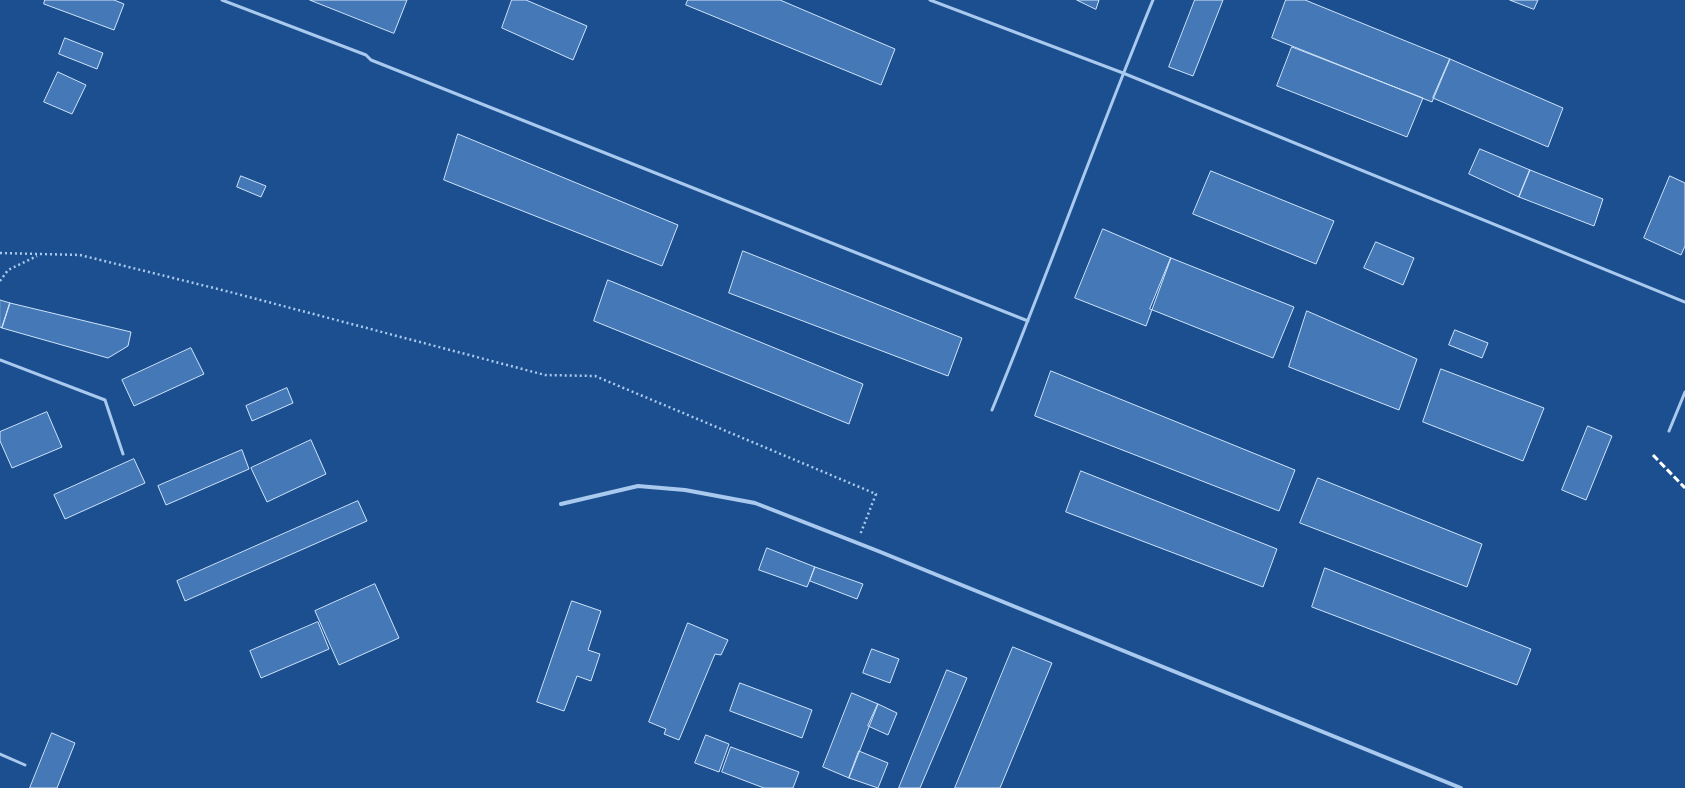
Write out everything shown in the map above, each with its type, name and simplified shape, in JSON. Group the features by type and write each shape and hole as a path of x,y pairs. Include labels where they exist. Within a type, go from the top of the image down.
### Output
{"street":[{"path":"561,504 638,486 685,490 755,503 1461,788"}],"lane":[{"path":"222,0 366,55 371,60 1028,321"},
{"path":"930,0 1123,73 1685,302"},
{"path":"992,410 1028,321 1123,73 1153,0"},
{"path":"0,360 105,400 123,454"},
{"path":"1669,431 1685,392"},
{"path":"0,754 25,765"}],"path":[{"path":"0,253 80,255 230,292 546,375 595,376 876,494 857,543"},
{"path":"0,281 8,270 38,255"}],"building":[{"path":"45,0 114,0 124,4 114,30 44,4"},
{"path":"310,0 407,0 394,33"},
{"path":"512,0 526,0 587,26 573,60 502,28"},
{"path":"688,0 780,0 895,49 881,85 686,5"},
{"path":"1077,0 1099,0 1096,9"},
{"path":"1195,0 1223,0 1193,76 1169,67"},
{"path":"1286,0 1305,0 1450,59 1432,102 1272,38"},
{"path":"1510,0 1538,0 1534,9"},
{"path":"65,38 103,53 97,69 59,54"},
{"path":"1292,47 1423,98 1407,137 1277,86"},
{"path":"1450,59 1563,108 1548,147 1433,98"},
{"path":"58,72 86,85 72,114 44,102"},
{"path":"458,134 678,225 662,266 444,180"},
{"path":"1480,149 1530,170 1519,197 1469,174"},
{"path":"1530,170 1603,199 1594,226 1519,197"},
{"path":"1211,171 1334,221 1316,264 1193,214"},
{"path":"241,176 266,186 261,197 237,187"},
{"path":"1670,176 1685,183 1685,246 1681,255 1644,238"},
{"path":"1103,229 1171,258 1146,326 1075,298"},
{"path":"1376,242 1414,258 1403,285 1364,268"},
{"path":"743,251 962,338 948,376 729,293"},
{"path":"1171,258 1294,307 1273,358 1150,309"},
{"path":"608,280 863,384 849,424 594,321"},
{"path":"0,300 10,303 2,328 0,327"},
{"path":"10,303 131,332 128,346 108,358 2,328"},
{"path":"1307,311 1417,359 1399,410 1289,367"},
{"path":"1455,330 1488,343 1482,358 1449,345"},
{"path":"191,348 204,374 134,406 122,380"},
{"path":"1441,369 1544,408 1523,461 1423,422"},
{"path":"1051,371 1295,470 1279,511 1035,416"},
{"path":"287,388 293,403 252,421 246,406"},
{"path":"47,412 62,447 12,468 0,441 0,432"},
{"path":"1588,426 1612,436 1586,500 1562,490"},
{"path":"311,440 326,474 267,502 251,468"},
{"path":"242,450 249,469 166,505 158,486"},
{"path":"134,459 145,483 65,519 54,495"},
{"path":"1081,471 1277,549 1263,587 1066,512"},
{"path":"1318,478 1482,544 1467,587 1300,523"},
{"path":"358,501 367,521 185,601 177,581"},
{"path":"767,548 815,567 807,587 759,570"},
{"path":"815,567 863,584 857,599 810,581"},
{"path":"1325,568 1531,649 1517,685 1312,607"},
{"path":"375,584 399,638 339,665 315,611"},
{"path":"572,601 601,611 588,650 600,654 591,681 577,676 564,711 537,702"},
{"path":"318,622 329,649 261,678 250,651"},
{"path":"688,623 728,640 721,655 715,654 679,740 664,734 666,729 649,722"},
{"path":"1013,647 1052,663 1000,788 955,788"},
{"path":"872,649 899,659 890,683 863,673"},
{"path":"947,670 967,678 920,788 899,788"},
{"path":"740,683 812,710 802,738 730,711"},
{"path":"852,693 878,704 849,778 823,767"},
{"path":"878,704 897,713 888,735 868,726"},
{"path":"52,733 75,743 57,788 30,788"},
{"path":"706,735 729,744 719,772 695,763"},
{"path":"731,747 799,772 793,788 764,788 722,772"},
{"path":"859,751 888,763 878,788 849,778"}],"railway":[{"path":"1653,455 1685,488"}]}
